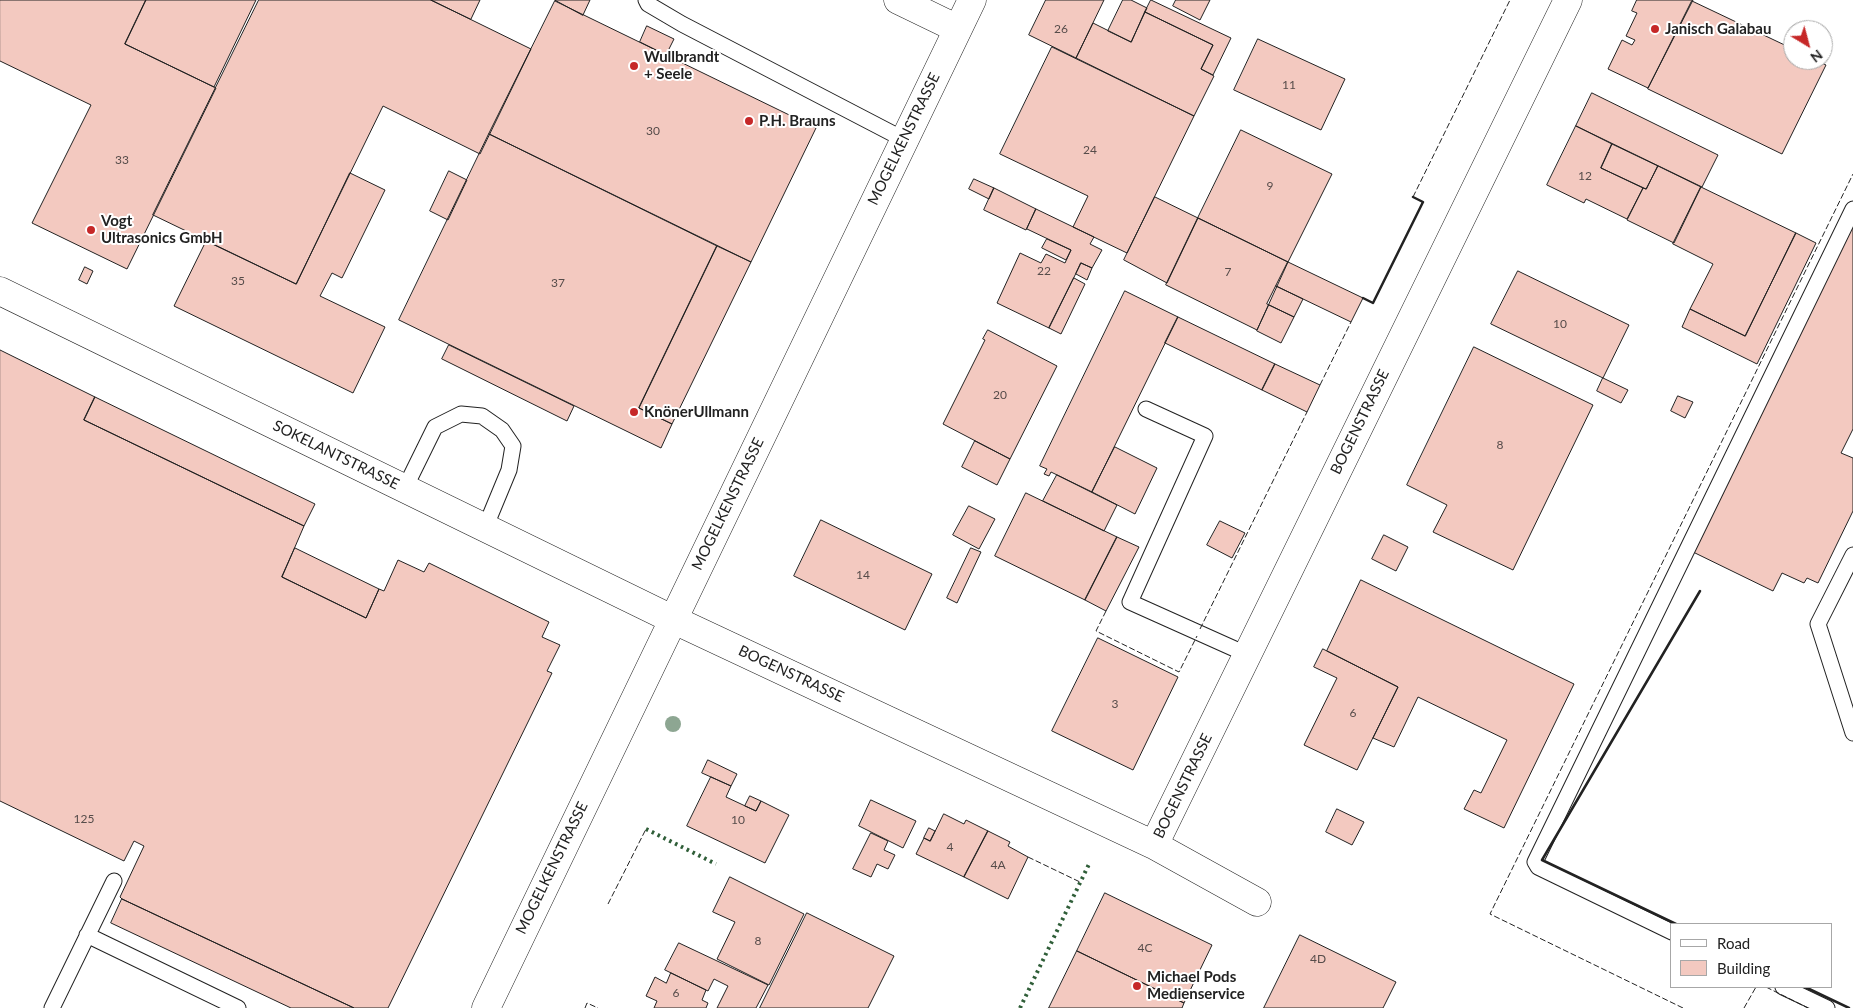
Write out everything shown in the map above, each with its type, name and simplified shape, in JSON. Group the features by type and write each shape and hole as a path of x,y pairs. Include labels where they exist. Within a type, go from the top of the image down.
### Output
{"street":[{"path":"898,0 958,29"},
{"name":"MOGELKENSTRASSE","path":"486,1008 903,139 972,0"},
{"name":"BOGENSTRASSE","path":"1154,845 1568,0"},
{"name":"SOKELANTSTRASSE","path":"0,291 672,619"},
{"name":"BOGENSTRASSE","path":"672,619 1154,845 1257,902"}],"lane":[{"path":"646,0 648,4 682,24 903,139"},
{"path":"1670,931 1538,867 1535,862 1853,209"},
{"path":"1146,409 1205,436 1130,602 1246,654"},
{"path":"405,488 435,427 461,414 482,416 502,430 512,446 509,470 485,528"},
{"path":"1853,555 1818,624 1853,733"},
{"path":"52,1008 114,881"},
{"path":"87,935 238,1008"},
{"path":"1785,988 1827,1008"}],"building":[{"path":"0,0 146,0 125,44 216,88 127,269 32,223 91,105 0,61"},
{"path":"146,0 256,0 214,87 125,44"},
{"path":"259,0 431,0 531,49 480,154 383,106 296,284 153,215"},
{"path":"431,0 480,0 471,19"},
{"path":"555,0 590,0 583,15"},
{"path":"1046,0 1104,0 1076,58 1029,35"},
{"path":"1123,0 1131,0 1147,8 1131,42 1108,31"},
{"path":"1151,0 1231,38 1213,75 1201,69 1213,45 1145,12"},
{"path":"1176,0 1210,0 1200,20 1173,6"},
{"path":"1637,0 1693,0 1648,88 1608,69 1622,40 1632,45 1635,40 1626,36 1637,13 1632,11"},
{"path":"555,1 816,128 751,262 489,134"},
{"path":"1692,1 1783,44 1783,70 1824,70 1782,154 1648,89"},
{"path":"1145,12 1213,45 1201,69 1214,76 1194,116 1076,58 1093,23 1131,42"},
{"path":"647,26 674,39 666,55 640,42"},
{"path":"1258,39 1345,79 1321,130 1234,90"},
{"path":"1052,47 1194,116 1127,253 1073,227 1088,196 1000,154"},
{"path":"1592,93 1718,155 1702,187 1576,126"},
{"path":"1576,126 1612,144 1601,168 1643,188 1627,219 1586,199 1584,203 1547,185"},
{"path":"1241,130 1332,174 1288,262 1198,218"},
{"path":"489,134 717,246 639,408 672,424 661,448 399,320"},
{"path":"1612,144 1658,166 1646,189 1601,168"},
{"path":"1658,166 1701,187 1674,243 1627,220 1643,188 1646,189"},
{"path":"449,171 467,180 448,220 430,211"},
{"path":"350,173 385,190 342,278 332,273 320,296 385,327 353,393 174,306 206,241 296,284"},
{"path":"974,179 994,188 989,199 969,189"},
{"path":"1701,187 1796,233 1745,336 1690,309 1713,264 1673,244"},
{"path":"994,188 1036,209 1026,230 984,210"},
{"path":"1155,197 1198,218 1167,283 1124,260"},
{"path":"1036,209 1094,237 1090,244 1102,250 1092,268 1081,263 1049,328 997,303 1020,253 1041,263 1046,254 1065,263 1071,250 1027,229"},
{"path":"1198,218 1288,262 1257,330 1166,285"},
{"path":"1853,226 1853,429 1841,453 1853,458 1853,511 1818,583 1807,578 1804,583 1782,573 1773,591 1693,552"},
{"path":"1796,233 1816,243 1757,364 1682,327 1690,309 1745,336"},
{"path":"1047,239 1071,250 1066,260 1042,248"},
{"path":"717,246 751,262 672,424 639,408"},
{"path":"1288,262 1363,298 1351,322 1276,286"},
{"path":"1081,263 1092,268 1087,280 1076,274"},
{"path":"85,267 93,271 87,284 79,280"},
{"path":"1518,271 1629,325 1603,378 1491,324"},
{"path":"1074,278 1085,284 1061,334 1049,328"},
{"path":"1276,286 1303,299 1294,317 1267,304"},
{"path":"1125,291 1178,317 1092,492 1051,472 1049,476 1044,474 1047,469 1040,466"},
{"path":"1269,305 1294,317 1281,343 1257,331"},
{"path":"1178,317 1275,364 1262,390 1165,343"},
{"path":"988,330 1057,366 1010,459 943,424 985,340 983,339"},
{"path":"449,345 574,406 567,421 442,359"},
{"path":"1474,347 1593,405 1513,570 1433,532 1447,505 1407,485"},
{"path":"0,350 95,397 84,420 304,526 282,577 366,618 379,589 384,591 398,560 424,572 429,563 549,622 542,637 560,645 547,671 552,673 388,1008 354,1008 122,899 120,897 144,846 134,841 124,861 0,801"},
{"path":"1275,364 1320,385 1307,412 1262,390"},
{"path":"1603,378 1628,390 1621,403 1597,391"},
{"path":"1678,396 1693,402 1685,418 1671,411"},
{"path":"95,397 315,504 304,526 84,420"},
{"path":"975,441 1010,459 997,485 962,467"},
{"path":"1115,447 1157,468 1135,514 1092,492"},
{"path":"1057,475 1117,505 1104,531 1043,501"},
{"path":"1026,493 1117,537 1085,600 995,556"},
{"path":"969,506 995,519 979,549 953,535"},
{"path":"821,520 932,574 905,630 794,576"},
{"path":"1220,521 1245,533 1232,558 1207,545"},
{"path":"1384,535 1408,547 1396,571 1372,559"},
{"path":"1117,537 1139,547 1106,611 1085,600"},
{"path":"295,548 379,589 366,618 282,577"},
{"path":"971,548 981,552 957,603 947,598"},
{"path":"1361,580 1574,684 1504,828 1464,809 1474,790 1481,793 1507,740 1418,697 1394,747 1373,738 1398,687 1327,651"},
{"path":"1098,638 1178,677 1133,770 1052,731"},
{"path":"1323,649 1398,687 1357,770 1304,745 1337,678 1314,667"},
{"path":"708,760 737,774 731,786 702,773"},
{"path":"711,777 731,786 726,797 756,811 761,801 789,815 765,863 687,826"},
{"path":"750,796 761,801 756,811 745,806"},
{"path":"871,800 916,821 903,848 859,826"},
{"path":"1337,809 1364,822 1352,845 1326,832"},
{"path":"944,814 964,824 966,820 988,831 964,877 916,854 924,838 930,841"},
{"path":"929,828 935,831 930,841 924,838"},
{"path":"988,831 1010,842 1008,846 1028,857 1008,899 964,877"},
{"path":"871,833 888,841 884,850 895,855 888,869 877,864 871,877 853,869"},
{"path":"730,877 804,914 769,985 717,959 735,922 713,912"},
{"path":"1105,893 1212,945 1184,1003 1077,951"},
{"path":"122,899 354,1008 291,1008 111,923"},
{"path":"807,913 894,956 868,1008 760,1008"},
{"path":"1300,935 1396,982 1383,1008 1264,1008"},
{"path":"679,943 768,985 756,1008 717,1008 728,986 714,979 708,991 665,970"},
{"path":"1077,951 1184,1003 1182,1008 1049,1008"},
{"path":"671,973 706,990 702,1000 708,1003 706,1008 654,1008 657,1001 646,996 655,977 666,983"}],"hedge":[{"path":"646,829 716,864"},
{"path":"1020,1008 1090,862"}],"fence":[{"path":"1413,197 1510,0"},
{"path":"1683,1008 1490,914 1853,174"},
{"path":"1320,385 1351,322"},
{"path":"1200,629 1307,412"},
{"path":"1106,611 1096,631 1179,672 1197,636"},
{"path":"608,904 646,829"},
{"path":"1028,857 1080,882"},
{"path":"1744,1008 1755,988"},
{"path":"1768,988 1808,1008"},
{"path":"585,1008 587,1003 598,1008"}],"wall":[{"path":"1363,298 1373,303 1423,202 1413,197"},
{"path":"1674,923 1542,860 1700,591"},
{"path":"1807,988 1849,1008"}],"place":[{"name":"Janisch Galabau","path":"1655,29"},
{"name":"Wullbrandt + Seele","path":"634,66"},
{"name":"P.H. Brauns","path":"749,121"},
{"name":"Vogt Ultrasonics GmbH","path":"91,230"},
{"name":"KnönerUllmann","path":"634,412"},
{"name":"Michael Pods Medienservice","path":"1137,986"}]}
